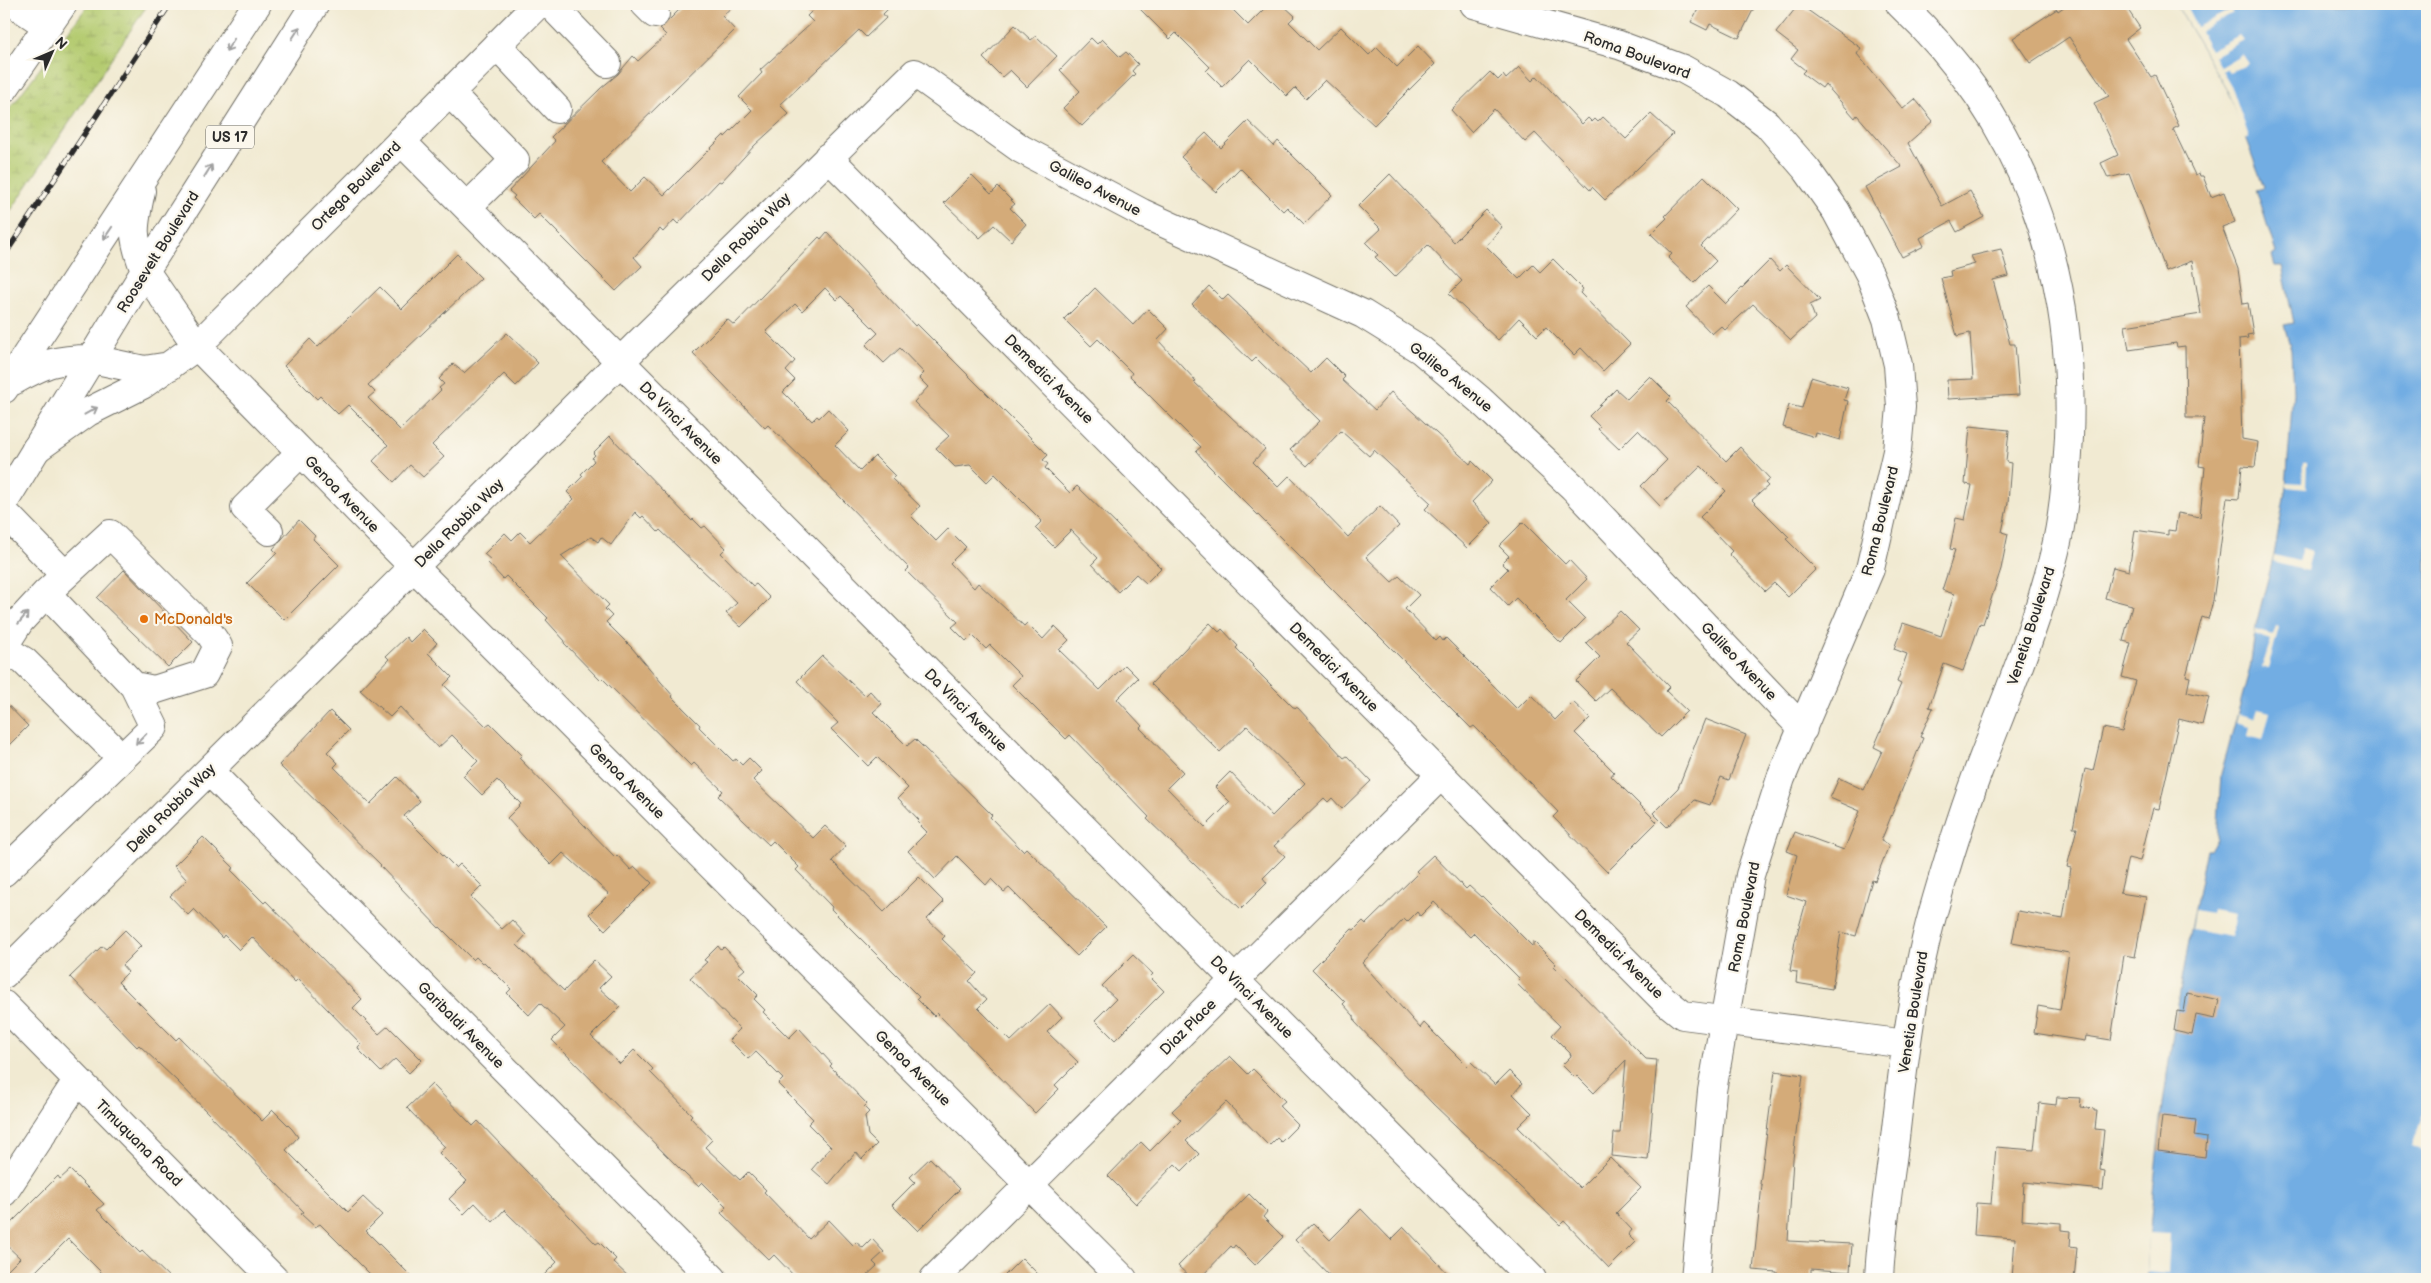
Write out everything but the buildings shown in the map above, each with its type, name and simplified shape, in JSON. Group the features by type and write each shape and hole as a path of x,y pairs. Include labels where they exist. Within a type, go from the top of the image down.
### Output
{"main road":[{"path":"15,4 48,26"},
{"path":"4,89 63,4"},
{"path":"5,387 257,4"},
{"name":"Roosevelt Boulevard","path":"4,502 145,271 315,4"},
{"name":"Ortega Boulevard","path":"36,449 88,412 142,385 197,346 538,4"},
{"path":"550,4 606,63"},
{"name":"Roma Boulevard","path":"1474,4 1618,45 1683,69 1728,94 1767,124 1807,170 1836,211 1870,275 1887,319 1898,366 1901,407 1898,451 1870,569 1781,778 1750,875 1712,1091 1695,1279"},
{"name":"Venetia Boulevard","path":"1879,1279 1906,1044 1924,942 1937,896 1983,759 2039,606 2055,552 2067,482 2070,408 2070,368 2065,321 2054,265 2045,229 2020,167 2000,127 1967,78 1930,32 1900,4"},
{"path":"497,45 557,109"},
{"name":"Galileo Avenue","path":"915,73 1021,149 1142,213 1363,314 1421,350 1480,400 1573,487 1803,729"},
{"name":"Della Robbia Way","path":"4,974 620,362 915,73"},
{"path":"449,92 515,160 467,208"},
{"name":"Da Vinci Avenue","path":"401,141 1532,1279"},
{"name":"Demedici Avenue","path":"828,157 1663,999 1683,1015 1906,1044"},
{"name":"Genoa Avenue","path":"144,177 134,224 134,244 145,271 197,346 414,567 1123,1279"},
{"name":"Ortega Boulevard","path":"5,387 46,364 62,359 92,359 144,370 171,365"},
{"path":"269,531 245,508 300,452"},
{"path":"4,512 55,584 134,686 154,727 4,872"},
{"path":"122,758 24,661 4,648 20,621 55,584 110,534 210,634 218,646 204,674 154,690 134,686"},
{"name":"Garibaldi Avenue","path":"209,771 713,1279"},
{"name":"Diaz Place","path":"934,1279 1441,775"},
{"name":"Timuquana Road","path":"4,1005 274,1279"},
{"path":"4,1192 77,1081"}],"green space":[{"path":"89,4 148,4 4,221 4,116"}],"water":[{"path":"2176,4 2427,4 2427,1279 2147,1279 2150,1225 2161,1117 2177,1009 2207,849 2210,849 2217,840 2221,774 2250,668 2256,625 2274,555 2286,487 2293,392 2291,349 2284,325 2294,323 2282,266 2275,266 2272,256 2276,253 2256,189 2264,187 2228,92"}],"pier":[{"path":"2176,4 2185,4 2197,27 2230,10 2233,13 2200,31 2210,50 2239,35 2243,40 2214,56 2220,67 2242,54 2248,64 2229,73 2226,69 2222,71 2233,90 2249,137 2244,139 2228,92"},
{"path":"2303,463 2307,463 2306,489 2286,487 2286,482 2302,483"},
{"path":"2302,548 2312,551 2307,571 2273,562 2274,555 2298,561"},
{"path":"2276,626 2279,627 2268,669 2262,667 2271,640 2254,635 2256,630 2273,635"},
{"path":"2258,709 2270,712 2263,740 2248,736 2250,726 2236,722 2238,714 2255,718"},
{"path":"2212,909 2235,913 2231,937 2192,930 2195,910 2211,913"},
{"path":"2427,1102 2427,1141 2424,1151 2412,1147"},
{"path":"2149,1233 2170,1234 2168,1274 2147,1272"}],"railway":[{"path":"4,256 170,4"}],"place":[{"name":"McDonald's","path":"144,619"}]}
